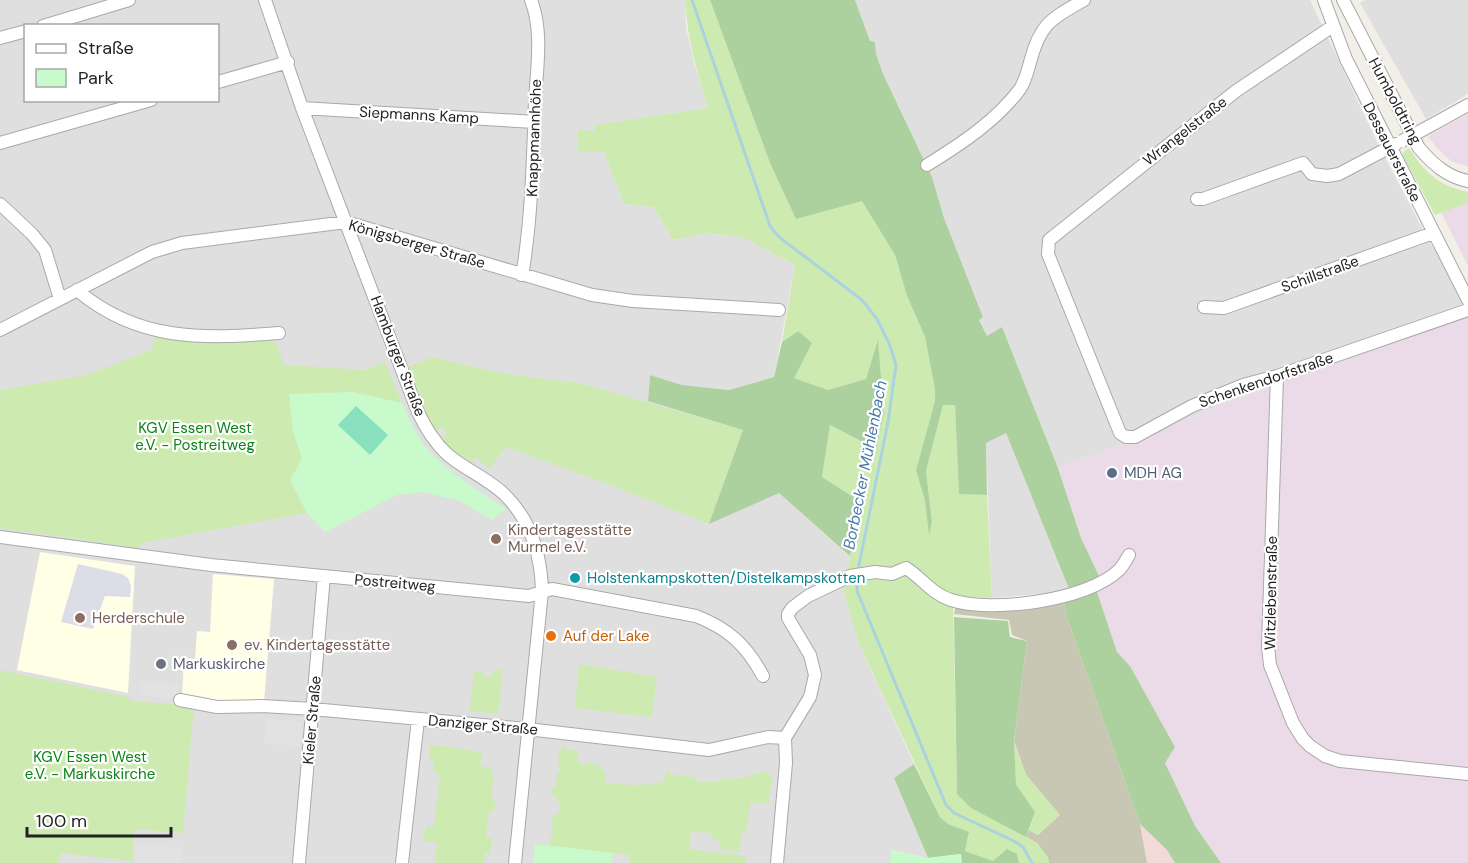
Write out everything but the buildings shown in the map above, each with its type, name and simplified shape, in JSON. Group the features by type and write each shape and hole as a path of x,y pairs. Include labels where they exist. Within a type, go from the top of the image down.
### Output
{"street":[{"path":"50,24 129,0"},
{"name":"Hamburger Straße","path":"265,0 302,108 415,405 428,432 447,454 502,493 515,507 531,534 539,558 542,591 515,863"},
{"name":"Knappmannhöhe","path":"521,275 531,215 535,122 537,25 531,0"},
{"path":"927,165 982,129 1020,89 1041,31 1057,16 1084,0"},
{"name":"Dessauerstraße","path":"1324,0 1346,59 1389,148 1468,300"},
{"name":"Humboldtring","path":"1343,0 1419,148 1434,164 1448,174 1468,181"},
{"name":"Wrangelstraße","path":"1047,248 1049,240 1236,91 1333,26"},
{"path":"0,38 24,32"},
{"path":"219,82 288,62"},
{"path":"0,143 144,102"},
{"path":"1197,199 1203,199 1303,163 1312,174 1327,176 1339,174 1468,105"},
{"name":"Siepmanns Kamp","path":"302,108 535,122"},
{"path":"0,204 32,234 45,250 60,299"},
{"name":"Königsberger Straße","path":"0,330 152,252 182,243 346,222 562,288 615,299 779,310"},
{"name":"Schillstraße","path":"1204,307 1224,308 1433,233"},
{"name":"Schenkendorfstraße","path":"1047,248 1120,433 1126,438 1135,437 1192,406 1243,385 1277,376 1468,310"},
{"path":"77,290 97,306 117,317 144,328 174,335 225,338 279,333"},
{"name":"Witzlebenstraße","path":"1277,376 1268,646 1270,665 1293,723 1310,746 1325,756 1340,761 1468,774"},
{"name":"Postreitweg","path":"0,537 211,565 529,596 552,589 696,616 716,624 747,650 763,676"},
{"path":"777,863 786,763 785,738 810,697 815,675 810,655 788,618 792,608 808,596 857,574 875,572 892,574 906,568 931,590 950,600 978,604 1005,604 1052,600 1096,585 1119,570 1129,555"},
{"name":"Kieler Straße","path":"299,863 324,576"},
{"name":"Danziger Straße","path":"180,700 217,706 313,708 709,750 768,737 785,738"},
{"path":"402,863 418,718"}],"shaded area":[{"path":"0,0 685,0 686,28 708,108 594,126 624,204 653,207 673,240 706,233 742,237 795,265 774,377 729,390 682,385 650,375 648,401 743,430 779,493 850,556 844,592 859,644 914,764 894,778 928,858 892,850 890,863 0,863"},
{"path":"855,0 1310,0 1378,144 1431,245 1468,284 1468,310 1203,412 1135,445 1122,444 1058,468 1002,327 987,337 979,319 983,316 944,218 932,177 883,74 876,54 875,42 870,42"},
{"path":"1365,0 1468,0 1468,94 1426,119 1360,3"},
{"path":"1468,114 1468,167 1451,161 1428,136"},
{"path":"1468,203 1468,266 1441,212"},
{"path":"1468,310 1468,863 1221,863 1195,826 1164,763 1175,747 1130,666 1117,652 1096,589 1103,584 1081,538 1058,468 1122,444 1135,445 1203,412"},
{"path":"1006,433 1069,589 1062,592 992,598 986,443"},
{"name":"Herderschule","path":"40,552 135,566 128,693 17,670"},
{"path":"78,564 122,574 128,578 131,586 130,597 105,596 93,629 61,622"},
{"name":"ev. Kindertagesstätte","path":"213,574 274,579 264,702 217,704 182,697 184,658 195,659 197,631 210,632"},
{"path":"1064,603 1067,618 1140,824 1147,863 1049,863 1037,843 1026,837 1029,830 1038,835 1059,814 1026,775 1014,741 1027,641 1012,635 1009,620 954,614 956,605 983,609"},
{"path":"140,681 178,684 178,699 139,695"},
{"path":"267,719 303,722 300,747 264,743"},
{"path":"1140,824 1167,850 1175,863 1147,863"},
{"path":"134,844 183,848 181,863 136,863"}],"green space":[{"path":"685,0 710,0 770,163 796,218 862,200 895,255 907,296 925,337 935,389 935,401 916,470 925,501 929,533 932,522 926,471 943,405 955,405 959,493 987,495 992,598 953,596 957,794 1037,843 1048,857 1049,863 1019,863 1017,854 993,861 965,851 969,833 948,824 940,817 859,644 844,592 863,503 822,477 830,425 875,449 884,413 878,342 866,379 828,390 794,378 798,331 782,342 795,265 742,237 706,233 673,240 653,207 624,204 604,152 578,151 578,130 595,131 594,125 708,108 690,41"},
{"path":"710,0 855,0 870,41 875,42 876,54 883,74 932,177 944,218 983,317 979,320 987,336 1002,327 1058,468 1081,538 1100,578 1069,589 1006,433 986,443 987,495 959,494 955,405 943,405 926,471 932,522 929,535 925,501 916,470 935,401 935,389 925,337 907,296 895,255 862,201 796,219 770,163"},
{"path":"1409,148 1433,177 1449,186 1468,192 1468,203 1435,215 1403,156 1403,152"},
{"path":"798,331 812,343 794,378 828,390 866,379 878,340 884,413 876,449 830,425 822,477 863,503 850,556 779,493 709,524 743,430 648,401 650,375 682,385 729,390 774,377 782,342"},
{"name":"KGV Essen West e.V. - Postreitweg","path":"156,335 276,342 284,365 365,370 385,362 402,403 352,392 293,431 302,459 290,480 307,513 141,543 140,548 0,528 0,390 86,375 152,350"},
{"path":"433,357 505,374 580,383 743,430 709,524 506,447 490,468 475,457 471,463 450,448 442,439 447,434 442,427 436,431 424,409 408,367"},
{"path":"352,392 402,403 418,435 430,452 457,476 506,509 492,520 460,501 423,492 397,495 325,532 307,513 290,480 302,459 293,431 289,394"},
{"path":"356,406 388,435 370,455 338,425"},
{"path":"1096,589 1117,652 1130,666 1175,747 1165,763 1195,826 1221,863 1175,863 1167,850 1140,824 1067,618 1064,603"},
{"path":"954,617 1008,621 1010,637 1027,641 1014,741 1016,784 1035,812 1026,837 971,808 957,794"},
{"path":"579,664 657,677 652,717 575,708"},
{"path":"503,668 498,714 470,711 474,671 483,672 483,676 492,677 493,671"},
{"name":"KGV Essen West e.V. - Markuskirche","path":"0,670 129,697 130,701 194,706 183,833 134,829 133,861 60,853 60,863 0,863"},
{"path":"1014,741 1026,775 1060,815 1038,835 1029,830 1035,812 1016,784"},
{"path":"438,745 482,752 480,766 490,768 494,774 491,800 496,801 494,811 489,811 486,837 492,838 490,853 485,853 484,863 435,863 437,842 423,841 426,827 434,827 440,773 433,772 434,762 429,761 429,746"},
{"path":"565,745 565,749 579,751 577,762 581,762 581,765 584,763 600,765 601,770 606,771 605,783 658,784 658,781 665,781 666,771 675,775 695,777 695,781 714,782 727,778 728,780 747,777 766,771 767,774 772,774 769,803 750,803 747,829 741,836 740,852 719,849 720,840 712,839 712,833 691,832 690,849 746,856 745,863 630,863 630,855 568,848 533,863 535,844 549,845 551,835 554,834 554,830 551,829 553,817 559,812 560,802 555,801 556,795 551,795 552,787 556,787 557,771 560,771 559,754 561,754 562,746"},
{"path":"914,764 940,817 948,824 969,832 965,851 993,861 1007,849 1017,854 1019,863 962,863 960,854 928,858 894,778"},
{"path":"535,844 613,853 611,863 533,863"},
{"path":"891,850 928,858 961,854 962,863 890,863"}],"waterway":[{"name":"Borbecker Mühlenbach","path":"692,0 770,226 779,237 862,300 877,319 889,343 896,365 888,422 858,570"},
{"name":"Borbecker Mühlenbach","path":"858,577 857,591 946,805 954,813 1023,847 1032,863"}],"place":[{"name":"MDH AG","path":"1112,473"},
{"name":"Kindertagesstätte Murmel e.V.","path":"496,539"},
{"name":"Holstenkampskotten/Distelkampskotten","path":"575,578"},
{"name":"Herderschule","path":"80,618"},
{"name":"Auf der Lake","path":"551,636"},
{"name":"ev. Kindertagesstätte","path":"232,645"},
{"name":"Markuskirche","path":"161,664"}]}
